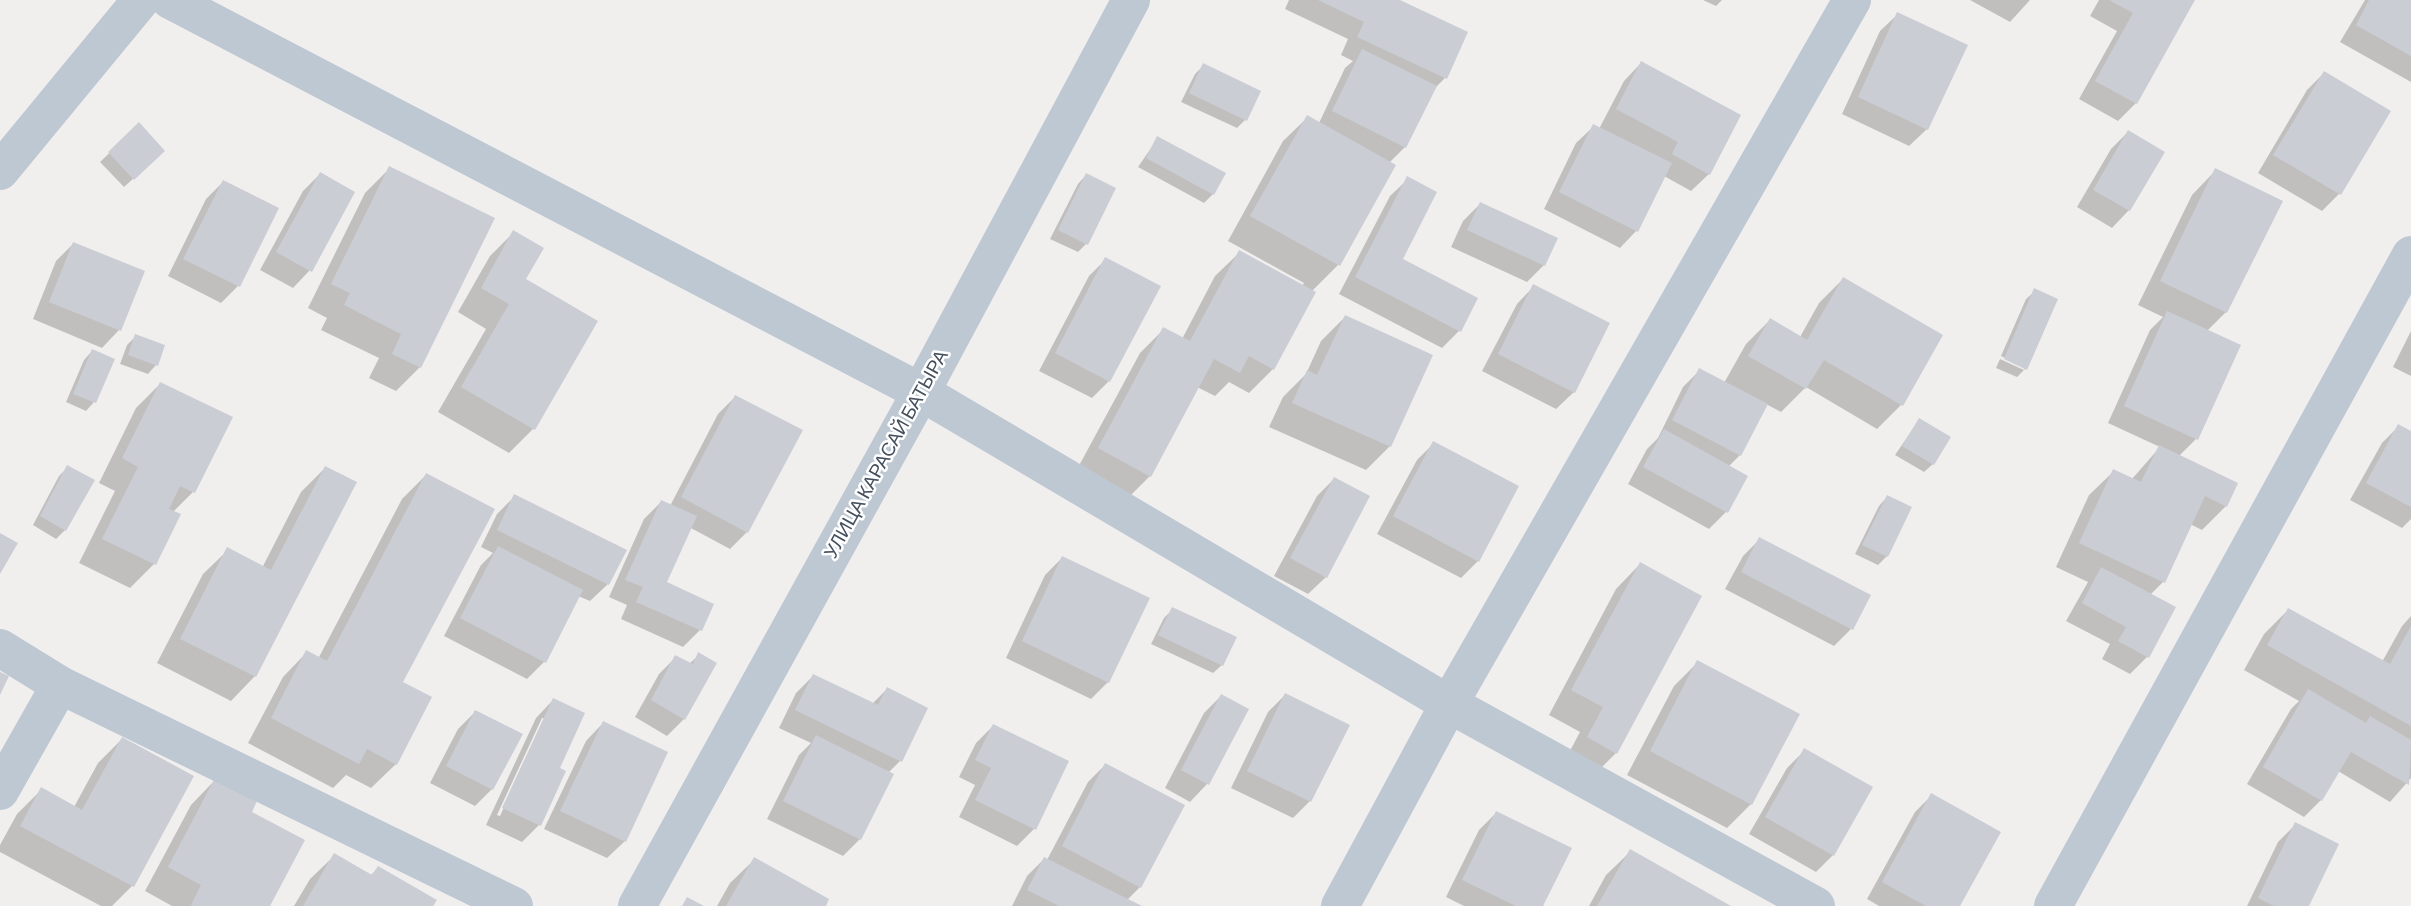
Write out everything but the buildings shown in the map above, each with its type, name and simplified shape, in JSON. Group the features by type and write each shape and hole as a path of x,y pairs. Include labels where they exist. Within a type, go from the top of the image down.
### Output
{"street":[{"path":"0,171 141,0"},
{"path":"170,0 921,392 1449,704 1816,906"},
{"name":"УЛИЦА КАРАСАЙ БАТЫРА","path":"637,906 921,392 1131,0"},
{"path":"1340,906 1449,704 1852,0"},
{"path":"2053,906 2411,255"},
{"path":"0,648 60,685 514,906"},
{"path":"0,791 60,685"}]}
